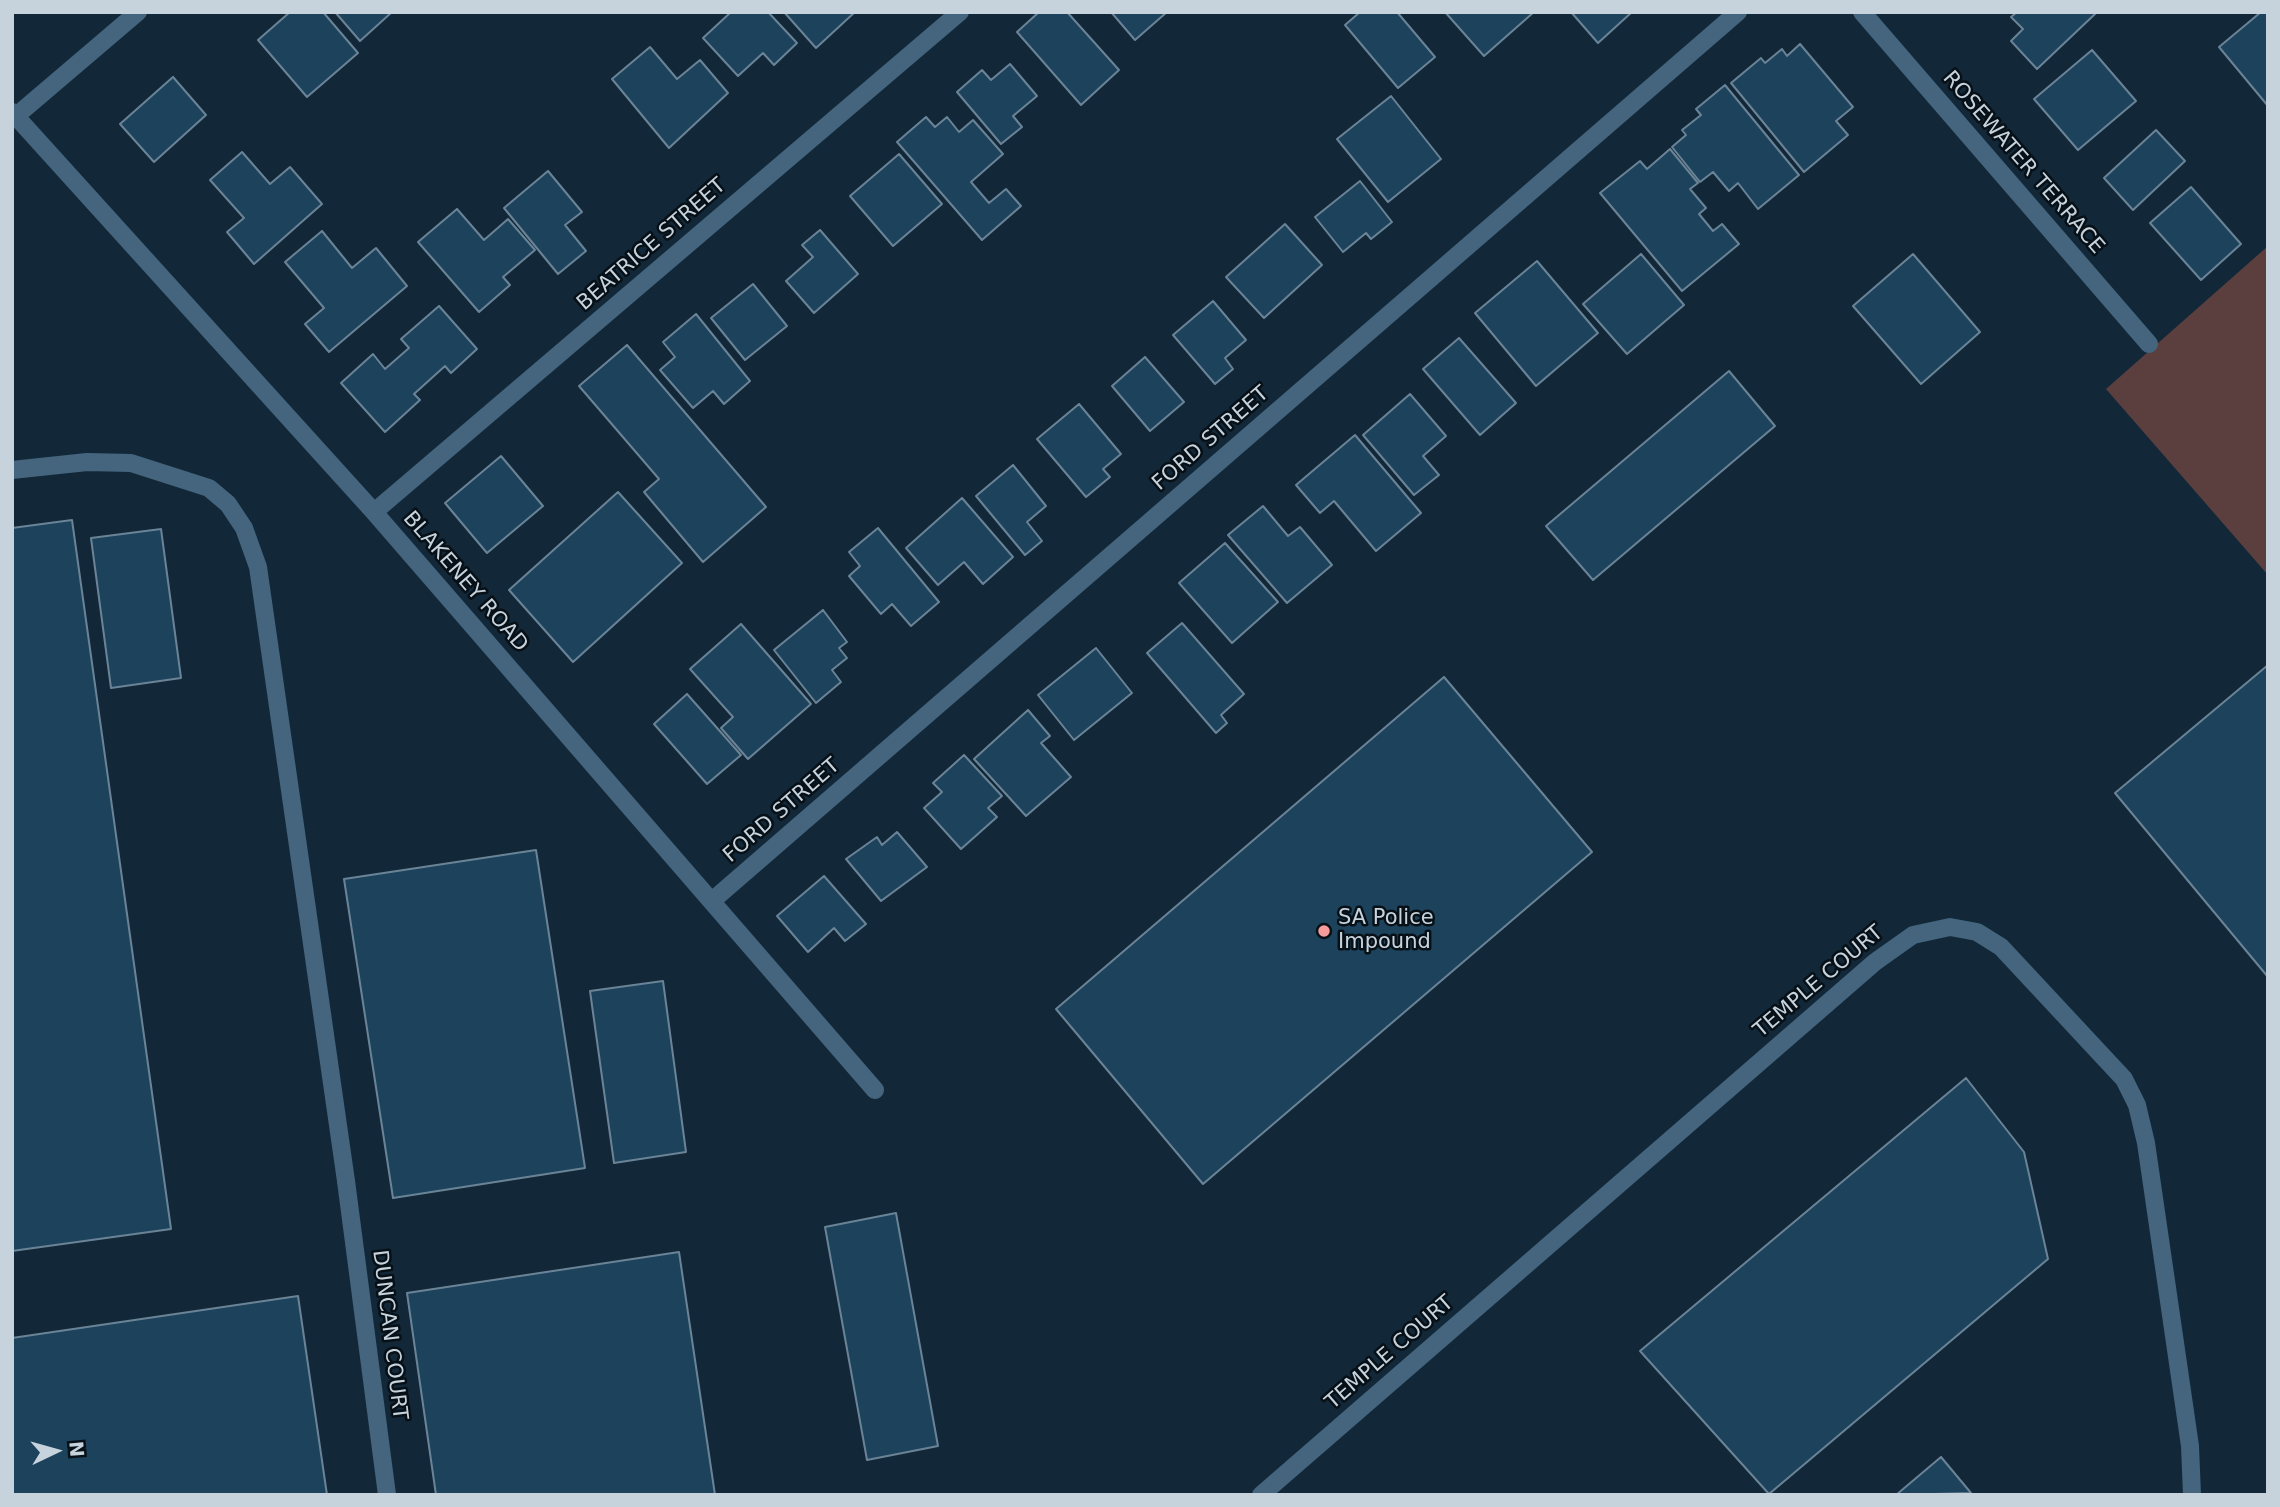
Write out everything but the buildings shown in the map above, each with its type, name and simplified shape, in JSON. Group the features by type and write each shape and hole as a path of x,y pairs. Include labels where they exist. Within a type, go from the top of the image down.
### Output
{"street":[{"path":"14,114 138,12"},
{"name":"BEATRICE STREET","path":"374,512 960,12"},
{"name":"FORD STREET","path":"713,900 1738,12"},
{"name":"ROSEWATER TERRACE","path":"1862,12 2149,344"},
{"name":"BLAKENEY ROAD","path":"14,114 374,512 875,1090"},
{"name":"DUNCAN COURT","path":"12,470 87,462 131,463 209,488 228,504 244,528 258,567 346,1181 387,1495"},
{"name":"TEMPLE COURT","path":"1261,1495 1875,962 1913,935 1950,927 1977,932 2001,947 2124,1079 2137,1105 2146,1143 2190,1446 2192,1495"}],"shaded area":[{"path":"2268,246 2268,575 2106,389"}],"place":[{"name":"SA Police Impound","path":"1324,931"}]}
